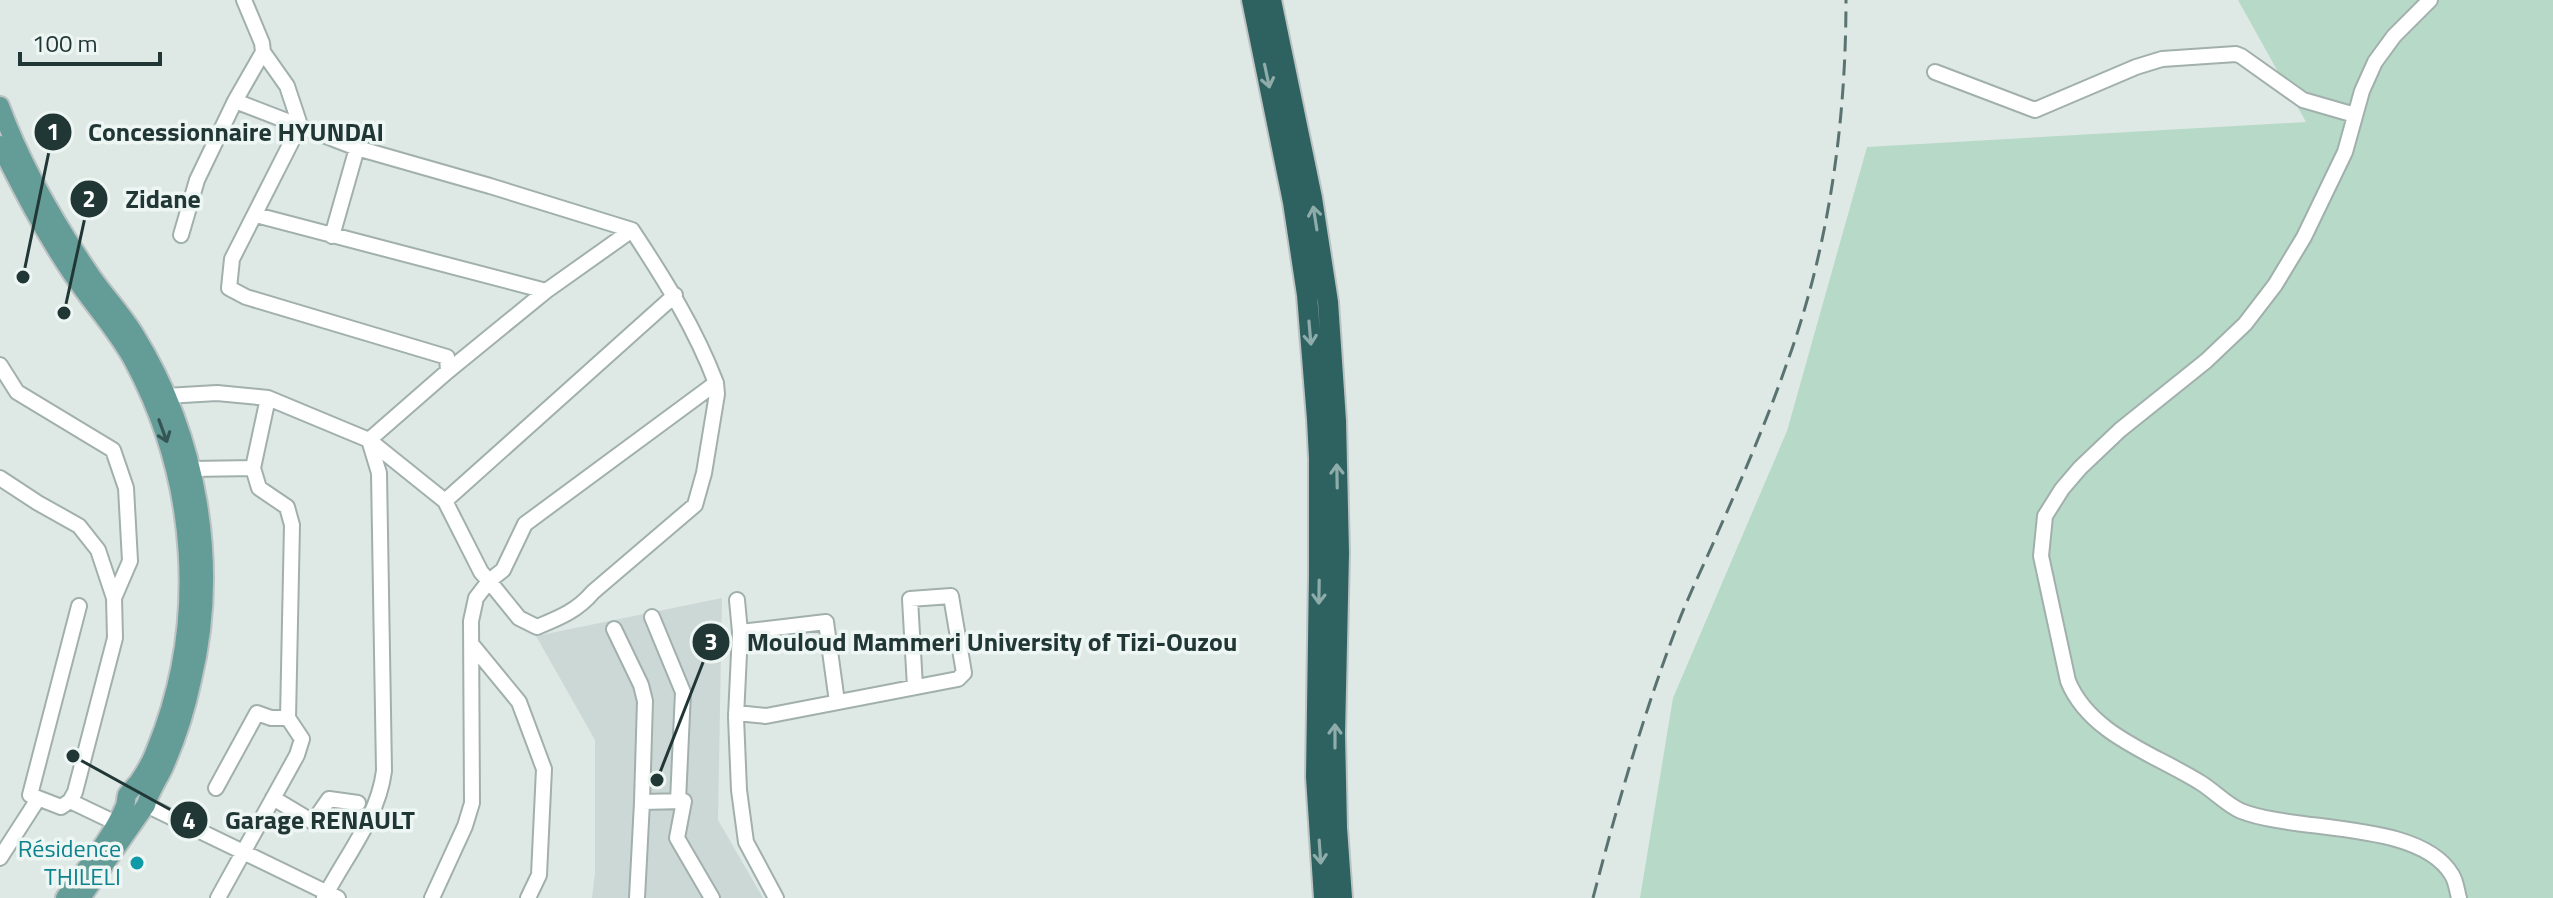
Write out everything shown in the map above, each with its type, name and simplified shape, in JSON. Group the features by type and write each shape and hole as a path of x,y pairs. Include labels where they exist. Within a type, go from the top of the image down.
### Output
{"highway":[{"path":"1252,0 1293,202 1307,295 1312,357 1319,458 1316,777 1324,898"},
{"path":"1271,0 1311,194 1328,302 1339,553 1335,750 1342,898"}],"main road":[{"path":"0,106 53,215 134,334 166,396 192,469 202,528 204,575 201,631 192,681 179,725 163,768 139,800 81,898"},
{"path":"0,145 25,195 72,273 133,359 168,441 180,486 187,533 190,584 186,631 179,677 157,747 139,800 116,823 65,898"}],"street":[{"path":"244,0 263,52 287,86 300,125 232,259 229,288 246,297 447,357 448,371"},
{"path":"2430,0 2403,26 2375,62 2345,152 2304,237 2275,285 2245,324 2206,361 2120,430 2062,489 2045,516 2041,556 2068,681 2074,695 2095,719 2118,737 2201,783 2239,810 2275,820 2391,838 2424,848 2453,875 2459,898"},
{"path":"181,235 197,180 235,101 263,52"},
{"path":"1935,72 2035,110 2162,59 2236,54 2303,100 2355,115"},
{"path":"166,396 217,393 268,398 369,440 445,501 481,572 519,618 537,627 582,606 593,592 695,505 704,473 717,394 716,383 675,295 632,230 357,148 235,101"},
{"path":"332,236 357,148"},
{"path":"256,215 546,291"},
{"path":"369,440 546,291 632,230"},
{"path":"445,501 675,295"},
{"path":"0,365 17,392 113,450 126,488 130,561 114,598"},
{"path":"432,898 465,826 472,803 471,621 476,598 489,581 503,570 525,524 716,383"},
{"path":"218,898 297,755 302,739 288,718 292,525 287,507 259,488 253,468 268,398"},
{"path":"139,800 330,896 374,810 384,771 379,473 369,440"},
{"path":"192,469 253,468"},
{"path":"0,478 79,526 98,550 114,598 115,638 75,792 70,801 61,807 30,795 79,606"},
{"path":"736,713 766,716 958,679 964,673 951,596 910,599 915,687"},
{"path":"737,600 740,632 736,713 739,790 746,842 776,898"},
{"path":"652,617 683,692 678,801"},
{"path":"740,632 826,622 837,702"},
{"path":"614,629 641,685 645,701 637,898"},
{"path":"473,646 519,702 544,769 539,875 528,898"},
{"path":"216,788 257,713 271,718 288,718"},
{"path":"273,798 313,822 329,799 358,803"},
{"path":"0,858 38,799"},
{"path":"70,801 116,823"},
{"path":"642,802 684,801 677,838 712,898"}],"shaded area":[{"path":"722,598 718,820 763,898 592,898 595,873 595,740 536,636"}],"green space":[{"path":"2238,0 2553,0 2553,898 1640,898 1673,698 1787,431 1867,147 2306,122"}],"railway":[{"path":"1593,898 1631,761 1665,659 1763,427 1802,319 1832,184 1843,92 1846,0"}],"place":[{"name":"Concessionnaire HYUNDAI","path":"23,277"},
{"name":"Zidane","path":"64,313"},
{"name":"Garage RENAULT","path":"73,756"},
{"name":"Mouloud Mammeri University of Tizi-Ouzou","path":"657,780"},
{"name":"Résidence THILELI","path":"137,863"}]}
